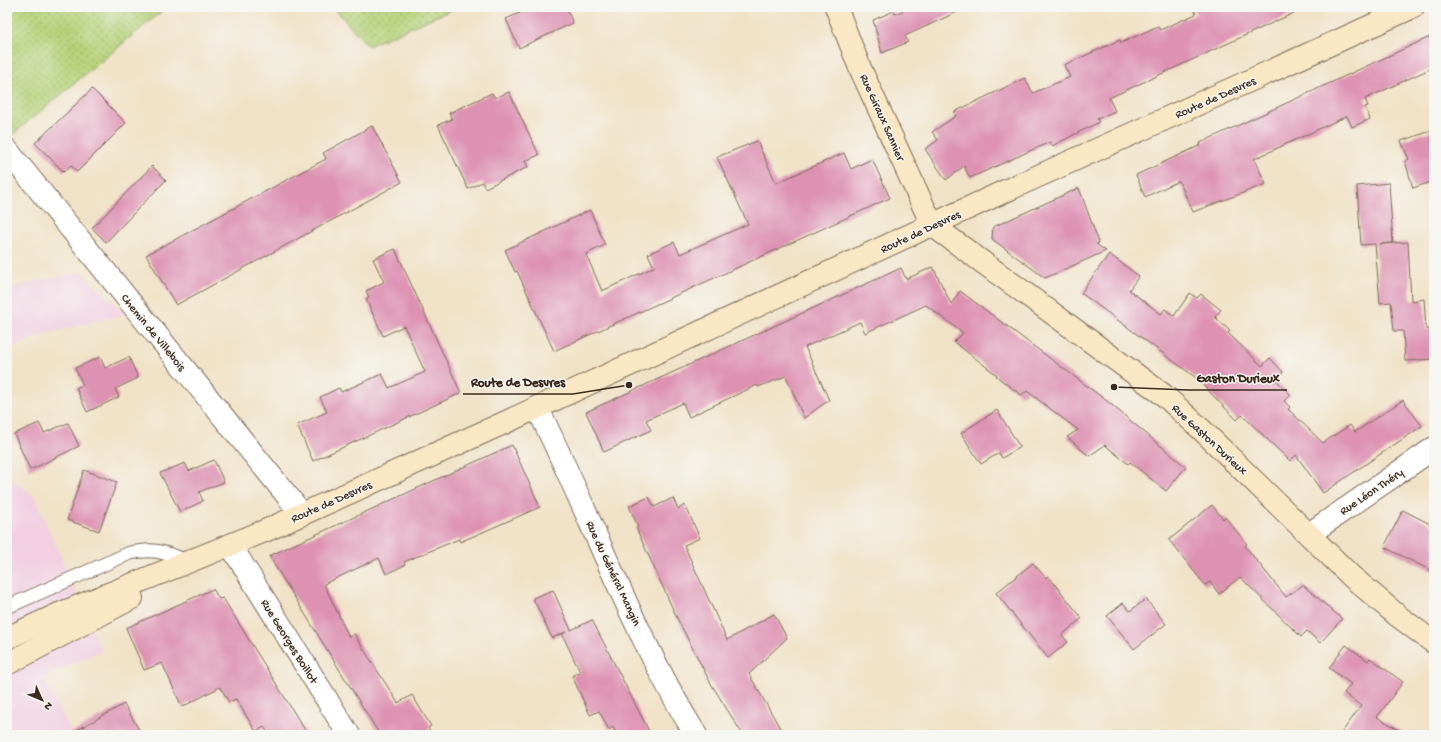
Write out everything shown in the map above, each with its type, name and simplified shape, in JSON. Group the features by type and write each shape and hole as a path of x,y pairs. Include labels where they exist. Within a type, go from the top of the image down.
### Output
{"main road":[{"name":"Rue Giraux Sannier","path":"836,7 860,68 932,225"},
{"name":"Route de Desvres","path":"7,638 65,611 231,546 932,225 1413,7"},
{"name":"Rue Gaston Durieux","path":"932,225 1165,396 1377,598 1434,643"},
{"name":"Route de Desvres","path":"7,664 231,546"}],"street":[{"name":"Chemin de Villebois","path":"7,150 302,514"},
{"name":"Rue du Général Mangin","path":"537,407 651,654 671,694 696,735"},
{"name":"Rue Léon Théry","path":"1309,534 1434,448"},
{"name":"Rue Georges Boillot","path":"231,546 349,735"}],"lane":[{"path":"7,607 130,553 148,549 157,550 190,562"}],"shaded area":[{"path":"81,272 125,314 41,335 7,350 7,288"},
{"path":"7,477 34,495 101,651 43,678 73,735 7,735"}],"green space":[{"path":"7,7 167,7 7,139"},
{"path":"333,7 458,7 368,46"}],"building":[{"path":"533,7 566,7 573,23 519,48 506,19"},
{"path":"911,7 968,7 905,36 908,42 882,53 873,20 894,11 895,14"},
{"path":"1193,7 1307,7 1109,98 1115,111 1097,119 1099,122 1052,146 1050,142 970,178 964,166 946,180 925,149 938,140 932,132 956,116 954,112 1025,78 1033,93 1070,77 1064,65 1120,40 1121,43 1158,26 1160,30 1196,14"},
{"path":"1434,35 1434,67 1365,99 1368,106 1365,107 1370,119 1352,127 1347,116 1254,159 1266,184 1193,212 1179,181 1145,197 1136,175 1201,145 1200,143"},
{"path":"92,89 126,123 77,172 71,165 64,172 35,143"},
{"path":"509,92 539,155 525,161 528,167 485,188 482,182 468,189 438,125 452,119 449,113 492,93 495,98"},
{"path":"372,126 402,182 176,305 146,255 326,159 323,153"},
{"path":"1434,130 1434,181 1413,188 1405,161 1409,159 1401,141"},
{"path":"757,141 776,183 844,153 851,169 872,159 890,198 554,351 517,271 515,272 505,250 590,210 605,245 586,254 602,291 654,267 648,254 674,242 680,254 748,224 717,157"},
{"path":"152,166 166,180 106,242 92,228"},
{"path":"1389,183 1393,243 1380,244 1408,242 1411,301 1424,299 1426,329 1434,329 1434,359 1405,361 1403,331 1394,331 1391,302 1380,303 1375,244 1361,245 1357,186"},
{"path":"1079,188 1099,243 1096,244 1106,251 1045,278 992,239 993,227"},
{"path":"395,249 461,393 313,461 297,425 327,412 320,397 339,388 341,392 382,374 389,388 425,372 404,326 383,336 366,299 369,297 366,291 384,282 373,259"},
{"path":"1109,254 1139,276 1129,290 1161,314 1165,309 1174,316 1190,293 1197,298 1201,294 1221,310 1215,317 1230,331 1228,333 1262,366 1270,358 1283,372 1276,380 1291,395 1284,401 1290,407 1288,409 1323,443 1350,425 1355,432 1403,400 1422,426 1323,493 1296,455 1290,461 1242,415 1237,420 1195,377 1081,293"},
{"path":"933,267 951,304 960,291 1107,401 1186,467 1166,491 1130,462 1128,464 1105,445 1089,456 1067,437 1078,430 1027,391 1021,395 954,342 963,333 926,305 865,333 860,322 805,347 829,400 804,418 786,376 758,387 757,385 689,417 683,403 646,420 651,430 604,452 586,412 901,268 906,279"},
{"path":"100,357 105,368 129,357 138,378 115,389 119,397 87,412 76,388 83,385 75,368"},
{"path":"997,410 1020,447 1002,458 999,453 981,464 961,433"},
{"path":"39,423 44,433 68,423 79,446 30,470 14,434"},
{"path":"512,445 540,507 460,542 459,539 404,562 405,565 386,574 379,558 324,584 349,637 354,634 398,703 412,695 431,726 428,728 433,735 380,735 269,556"},
{"path":"214,460 224,482 199,492 203,501 180,512 160,473 185,463 189,471"},
{"path":"84,470 117,482 99,531 67,520"},
{"path":"649,497 654,507 673,498 678,509 685,505 700,538 684,545 727,640 774,614 787,638 749,674 784,735 743,735 710,682 677,618 636,528 638,527 629,506"},
{"path":"1212,505 1223,519 1225,517 1247,544 1245,546 1286,597 1303,585 1342,619 1320,643 1307,631 1301,637 1240,577 1219,594 1210,582 1205,585 1169,540"},
{"path":"1403,510 1434,526 1434,572 1384,547"},
{"path":"1033,563 1046,578 1048,576 1082,618 1062,635 1068,642 1048,658 996,593"},
{"path":"213,589 219,599 223,598 308,735 269,735 264,727 256,732 236,699 229,702 220,687 182,707 162,663 144,670 126,628"},
{"path":"553,590 571,630 592,620 651,735 617,735 613,727 609,730 599,711 590,715 572,676 580,672 562,634 566,632 552,638 533,598"},
{"path":"1146,599 1166,624 1134,649 1107,616 1123,603 1130,611"},
{"path":"1346,645 1368,661 1370,658 1403,682 1377,717 1408,735 1340,735 1361,706 1344,693 1351,684 1329,668"},
{"path":"124,704 142,735 68,735"}],"place":[{"name":"Route de Desvres","path":"629,385"},
{"name":"Gaston Durieux","path":"1114,387"}]}
